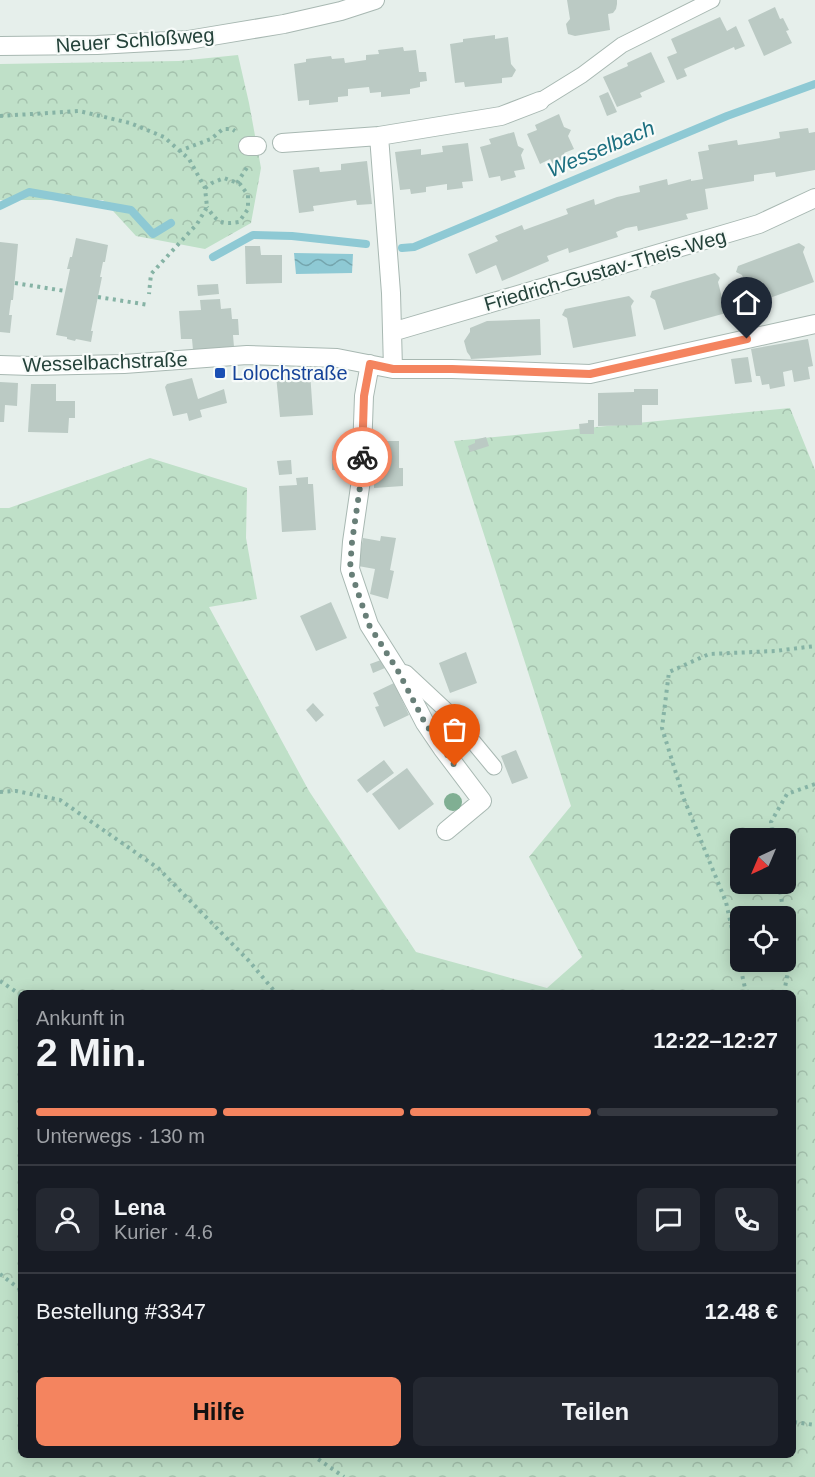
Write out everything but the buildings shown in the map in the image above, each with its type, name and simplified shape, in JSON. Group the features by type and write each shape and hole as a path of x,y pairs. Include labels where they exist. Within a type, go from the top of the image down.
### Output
{"street":[{"name":"Neuer Schloßweg","path":"0,46 97,45 188,40 284,24 341,11 375,0"},
{"path":"282,142 379,136 501,116 540,101"},
{"path":"379,136 391,293 393,369"},
{"name":"Friedrich-Gustav-Theis-Weg","path":"392,332 759,224 815,198"},
{"name":"Wesselbachstraße","path":"0,365 124,364 247,355 337,358 393,369 590,374 815,324"},
{"path":"370,364 364,396 361,480 350,569 369,625 398,671 425,723 482,801 446,831"}],"lane":[{"path":"540,101 582,75 622,45 712,0"},
{"path":"398,671 406,674 451,715 494,768"}],"path":[{"path":"0,116 79,111 130,123 164,137 189,159 205,188 207,207 215,219 227,224 239,222 249,209 248,195 240,184 224,178 205,188"},
{"path":"179,151 211,139 224,129 232,129 242,137 251,152 237,183"},
{"path":"149,294 151,274 197,224 207,207"},
{"path":"15,283 65,291"},
{"path":"98,297 149,305"},
{"path":"746,990 726,902 684,799 662,728 669,672 709,654 775,651 815,646"},
{"path":"772,828 771,822 786,794 815,784"},
{"path":"0,792 16,791 60,800 158,868 249,961 273,990"},
{"path":"785,990 788,972"},
{"path":"0,981 18,993"},
{"path":"0,1274 18,1288"},
{"path":"796,1422 815,1425"},
{"path":"316,1458 344,1477"}],"green space":[{"path":"238,55 261,168 251,223 205,249 136,236 103,200 0,200 0,64 179,61"},
{"path":"790,408 815,470 815,1477 0,1477 0,508 9,508 150,458 247,488 246,538 257,599 209,607 309,791 416,952 547,988 582,957 529,857 571,806 454,441"}],"water":[{"path":"294,253 353,254 352,273 296,274"}],"waterway":[{"name":"Wesselbach","path":"402,248 414,247 727,116 815,84"},
{"name":"Wesselbach","path":"0,206 29,192 131,210 153,234 171,223"},
{"name":"Wesselbach","path":"213,257 253,235 292,236 366,244"}],"way so far":[{"path":"362,457 350,569 369,625 398,671 425,723 455,766"}],"place":[{"name":"Lolochstraße","path":"220,373"}],"route":[{"path":"362,457 364,396 370,364 393,369 590,374 747,339"}]}
